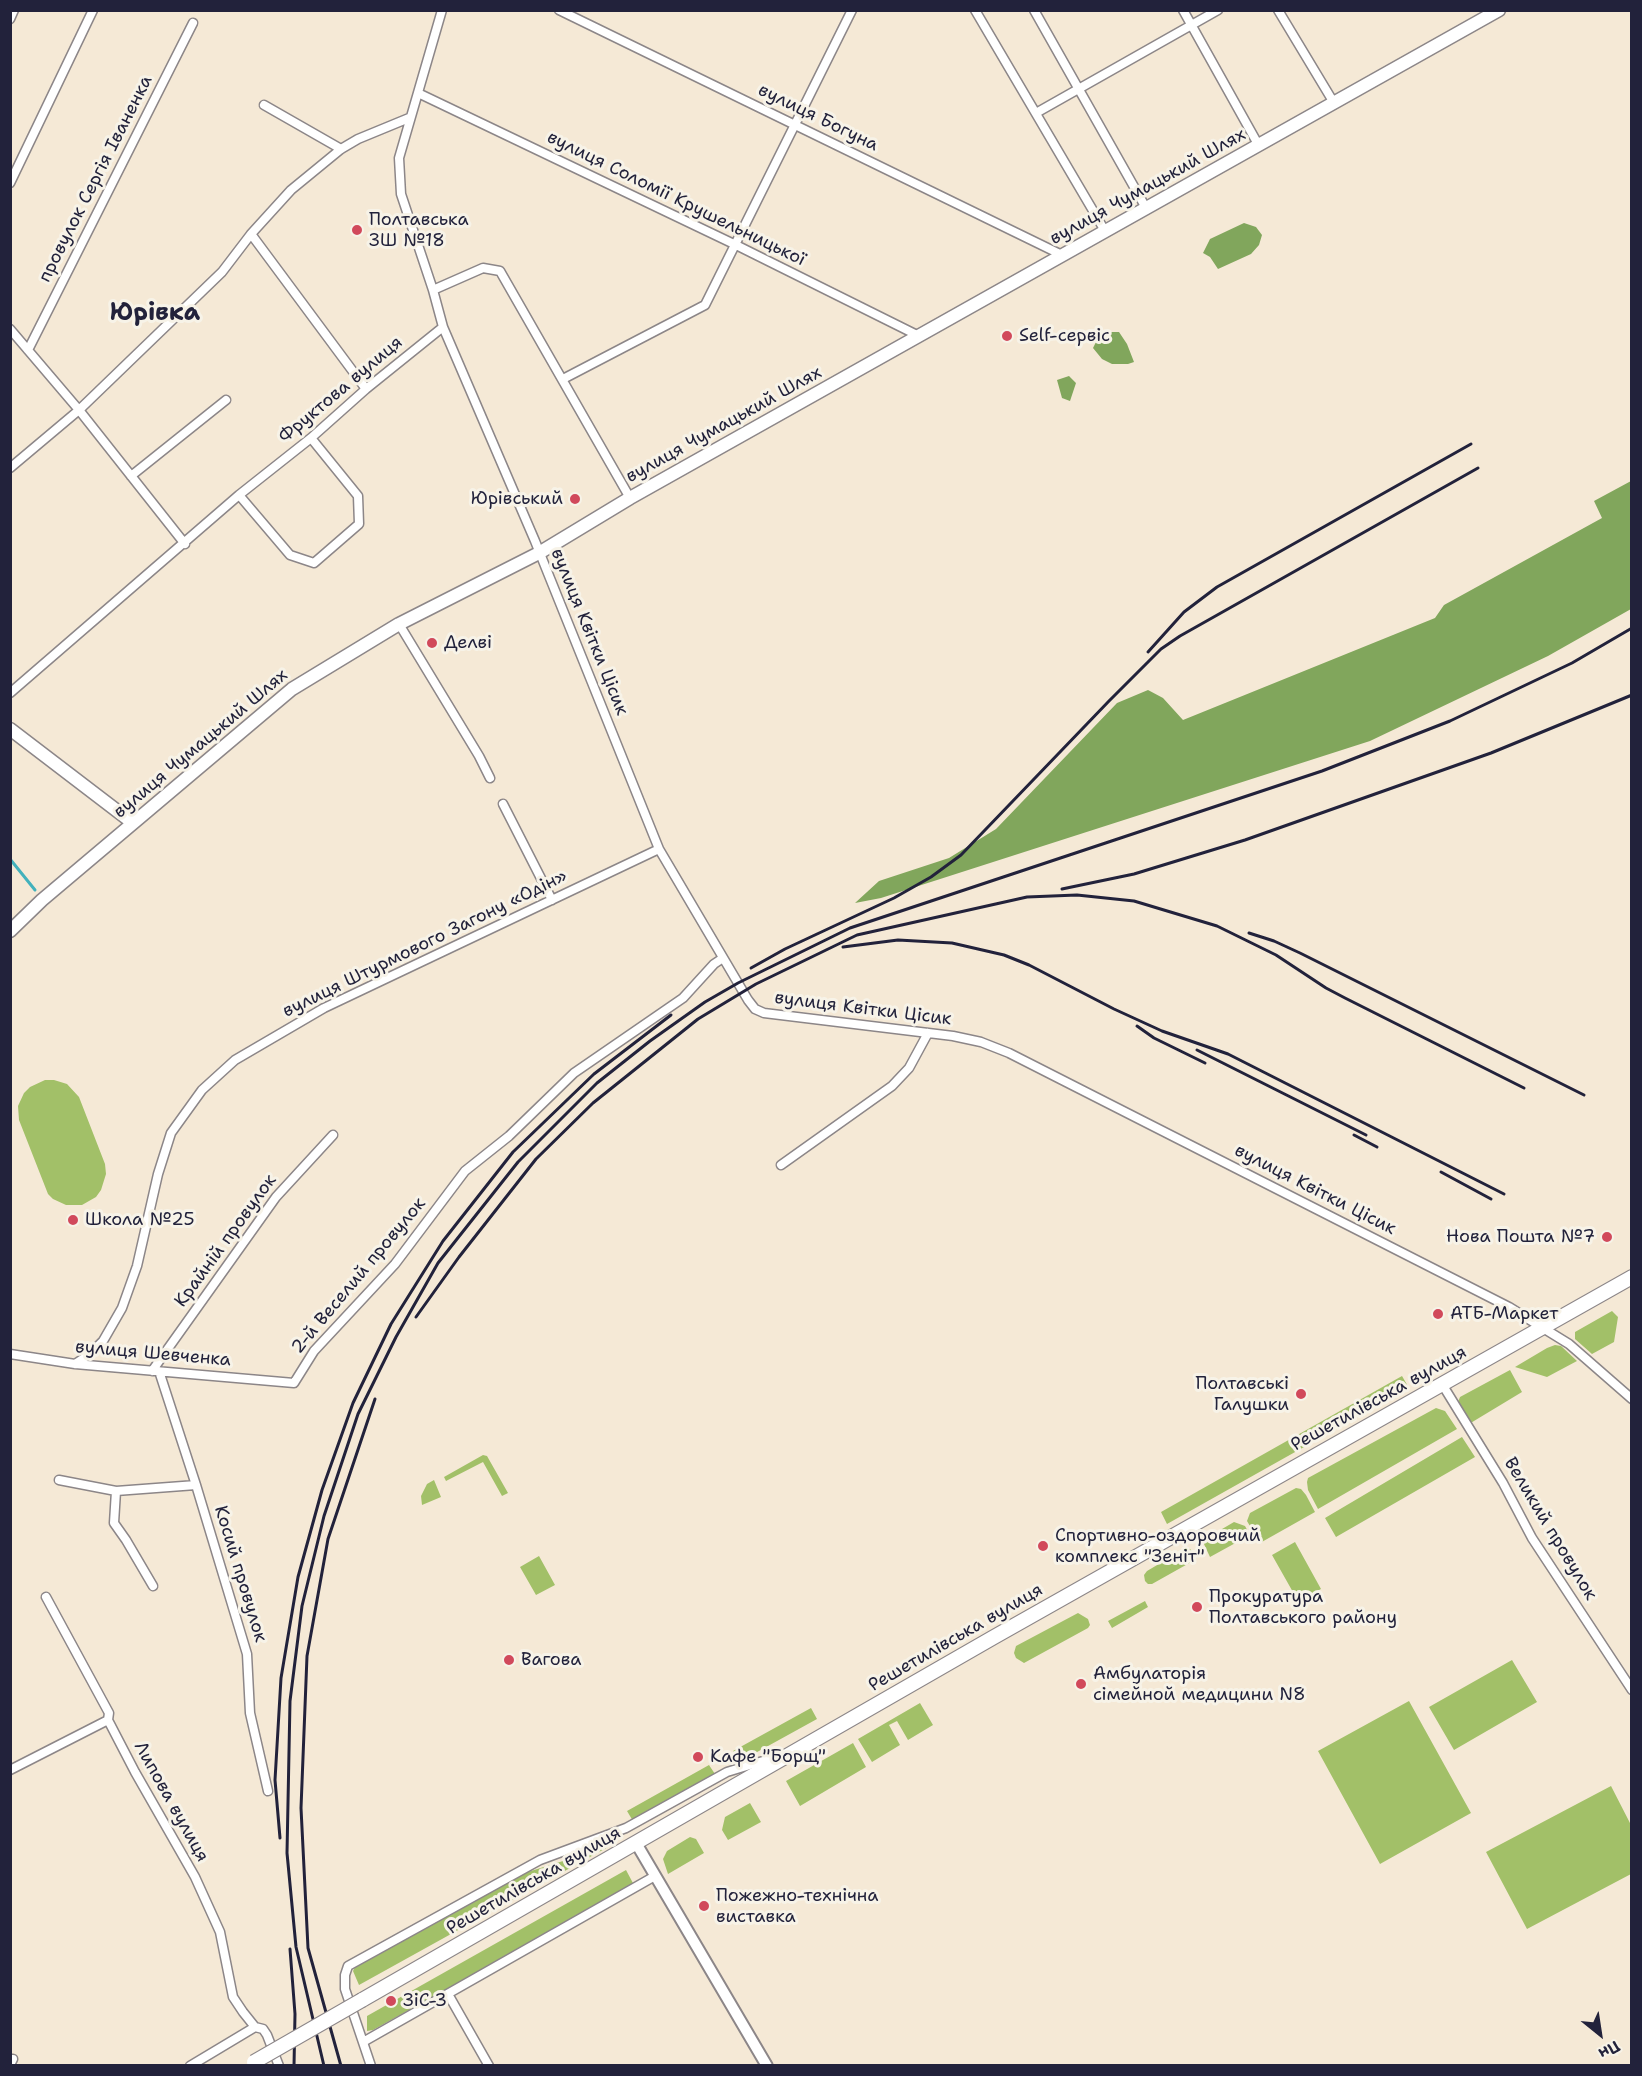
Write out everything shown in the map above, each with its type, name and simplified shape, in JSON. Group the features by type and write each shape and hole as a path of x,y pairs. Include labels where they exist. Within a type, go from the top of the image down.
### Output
{"main road":[{"name":"вулиця Чумацький Шлях","path":"10,931 42,900 292,689 399,624 539,553 630,498 1259,146 1478,16 1499,10"},
{"path":"10,729 133,823"},
{"name":"Решетилівська вулиця","path":"251,2064 1004,1631 1632,1277"}],"street":[{"path":"10,19 14,10"},
{"path":"10,183 93,10"},
{"path":"442,10 399,158 401,194 443,327"},
{"name":"вулиця Богуна","path":"559,10 1062,255"},
{"path":"563,380 705,305 852,10"},
{"path":"975,10 1105,231"},
{"path":"1034,10 1146,208"},
{"path":"1183,10 1259,146"},
{"path":"1036,112 1218,10"},
{"path":"1278,10 1334,103"},
{"name":"провулок Сергія Іваненка","path":"28,351 193,23"},
{"name":"вулиця Соломії Крушельницької","path":"418,93 736,245 919,336"},
{"path":"264,105 341,149"},
{"path":"10,468 79,410 222,272 251,234 291,190 341,149 358,139 409,118"},
{"path":"251,234 366,389"},
{"path":"433,290 483,268 500,271 630,498"},
{"name":"Фруктова вулиця","path":"10,693 239,495 443,327"},
{"name":"вулиця Квітки Цісик","path":"443,327 539,553 659,849 748,1000 760,1012 928,1033 981,1042 1009,1053 1509,1306 1569,1344 1632,1399"},
{"path":"10,329 79,410 184,544"},
{"path":"131,476 226,400"},
{"path":"239,495 290,555 314,563 359,524 358,496 311,438"},
{"path":"399,624 490,778"},
{"path":"503,804 552,900"},
{"name":"вулиця Штурмового Загону «Одін»","path":"75,1364 103,1341 122,1308 137,1266 158,1174 171,1133 202,1089 236,1060 324,1008 659,849"},
{"name":"2-й Веселий провулок","path":"294,1383 314,1351 394,1264 465,1171 509,1136 574,1073 683,998 714,964 723,958"},
{"path":"781,1165 892,1086 909,1068 928,1033"},
{"name":"Крайній провулок","path":"156,1371 276,1197 333,1136"},
{"name":"вулиця Шевченка","path":"10,1354 75,1364 294,1383"},
{"name":"Косий провулок","path":"156,1371 196,1485 247,1654 250,1713 268,1791"},
{"name":"Великий провулок","path":"1442,1384 1503,1483 1532,1538 1632,1690"},
{"path":"60,1480 116,1491 196,1485"},
{"path":"116,1491 114,1523 153,1586"},
{"name":"Липова вулиця","path":"46,1597 109,1713 108,1720 135,1772 195,1877 220,1932 233,1996 255,2027 263,2029 267,2034 279,2066"},
{"path":"10,1770 108,1720"},
{"path":"371,2066 345,1989 345,1975 348,1966 515,1872 549,1856 626,1828 727,1772 796,1751"},
{"path":"626,1828 767,2066"},
{"path":"363,2042 655,1876"},
{"path":"448,1994 489,2066"},
{"path":"190,2066 255,2027"},
{"path":"10,2059 13,2059 10,2065"}],"green space":[{"path":"1244,223 1256,227 1262,235 1259,245 1251,254 1218,269 1210,257 1203,253 1210,239"},
{"path":"1101,332 1119,332 1134,362 1112,364 1102,359 1093,348"},
{"path":"1069,376 1076,383 1070,401 1062,398 1057,380"},
{"path":"1631,481 1631,609 1548,656 1370,741 881,898 855,903 879,881 949,858 996,829 1117,703 1148,690 1163,698 1183,720 1435,618 1444,605 1602,518 1594,501"},
{"path":"45,1080 67,1084 79,1097 105,1164 106,1174 101,1190 96,1197 82,1205 66,1205 48,1194 19,1120 18,1106 24,1093 30,1087"},
{"path":"1612,1311 1618,1317 1614,1342 1592,1354 1575,1339 1575,1332"},
{"path":"1555,1345 1561,1346 1577,1361 1547,1377 1515,1367 1547,1348"},
{"path":"1510,1370 1522,1392 1469,1424 1458,1402 1460,1397"},
{"path":"1402,1376 1409,1388 1167,1524 1161,1512"},
{"path":"1436,1408 1445,1411 1457,1429 1318,1509 1308,1490 1308,1478"},
{"path":"1462,1437 1475,1457 1336,1537 1325,1518"},
{"path":"483,1455 487,1456 508,1493 502,1496 483,1462 446,1481 444,1477"},
{"path":"434,1480 441,1497 422,1505 421,1496 427,1484"},
{"path":"1296,1488 1301,1489 1306,1495 1315,1512 1260,1543 1247,1521 1250,1513"},
{"path":"1234,1522 1245,1526 1250,1535 1210,1557 1204,1544 1205,1539"},
{"path":"1295,1542 1321,1589 1298,1601 1272,1555"},
{"path":"1186,1548 1196,1555 1193,1561 1152,1584 1145,1581 1144,1575 1147,1571"},
{"path":"539,1556 555,1585 536,1595 520,1567"},
{"path":"1145,1601 1148,1607 1112,1628 1108,1621"},
{"path":"1078,1613 1088,1619 1090,1625 1088,1628 1024,1663 1016,1658 1014,1653 1016,1646"},
{"path":"1512,1660 1537,1702 1454,1750 1429,1707"},
{"path":"1409,1701 1471,1813 1380,1864 1318,1751"},
{"path":"920,1703 933,1725 908,1740 897,1721 889,1725 900,1745 872,1762 858,1739"},
{"path":"811,1708 817,1719 739,1762 733,1751"},
{"path":"853,1743 866,1767 800,1806 786,1781"},
{"path":"709,1765 715,1774 633,1821 627,1811"},
{"path":"1611,1786 1631,1825 1631,1874 1527,1929 1486,1852"},
{"path":"750,1803 761,1822 728,1840 722,1830 725,1817"},
{"path":"690,1837 696,1839 704,1853 668,1874 663,1859 667,1851"},
{"path":"608,1847 359,1985 353,1971 355,1967 518,1875"},
{"path":"626,1870 634,1885 373,2030 367,2031 367,2016"}],"waterway":[{"path":"10,859 35,890"}],"railway":[{"path":"1148,652 1184,612 1217,587 1471,444"},
{"path":"751,968 785,949 894,898 931,877 961,855 1161,649 1180,636 1478,468"},
{"path":"324,2066 296,1947 287,1853 290,1701 302,1606 324,1516 358,1414 396,1337 438,1263 518,1162 597,1083 650,1041 705,1002 738,983 850,928 1322,771 1450,721 1572,663 1632,628"},
{"path":"1062,889 1134,874 1245,840 1491,753 1632,695"},
{"path":"416,1317 459,1257 536,1159 593,1103 698,1019 756,984 857,935 1027,897 1077,895 1134,901 1217,926 1276,955 1326,988 1524,1088"},
{"path":"1249,933 1300,953 1584,1095"},
{"path":"843,947 898,940 952,943 1004,955 1029,965 1162,1031 1228,1054 1504,1194"},
{"path":"280,1838 275,1780 281,1678 298,1577 322,1490 353,1403 391,1324 443,1241 513,1152 594,1074 671,1015"},
{"path":"1137,1026 1154,1038 1205,1063"},
{"path":"1197,1050 1366,1135"},
{"path":"1354,1135 1377,1147"},
{"path":"1441,1172 1491,1199"},
{"path":"341,2066 308,1948 301,1808 307,1656 328,1539 375,1399"},
{"path":"290,1949 295,2014 294,2066"}],"place":[{"name":"Полтавська ЗШ №18","path":"357,230"},
{"name":"Self-сервіс","path":"1007,336"},
{"name":"Юрівський","path":"575,499"},
{"name":"Делві","path":"432,643"},
{"name":"Школа №25","path":"73,1220"},
{"name":"Нова Пошта №7","path":"1607,1237"},
{"name":"АТБ-Маркет","path":"1438,1314"},
{"name":"Полтавські Галушки","path":"1301,1394"},
{"name":"Спортивно-оздоровчий комплекс \"Зеніт\"","path":"1043,1546"},
{"name":"Прокуратура Полтавського району","path":"1197,1607"},
{"name":"Вагова","path":"509,1660"},
{"name":"Амбулаторія сімейной медицини N8","path":"1081,1684"},
{"name":"Кафе \"Борщ\"","path":"698,1757"},
{"name":"Пожежно-технічна виставка","path":"704,1906"},
{"name":"ЗіС-3","path":"391,2001"}],"district":[{"name":"Юрівка","path":"155,314"}]}
